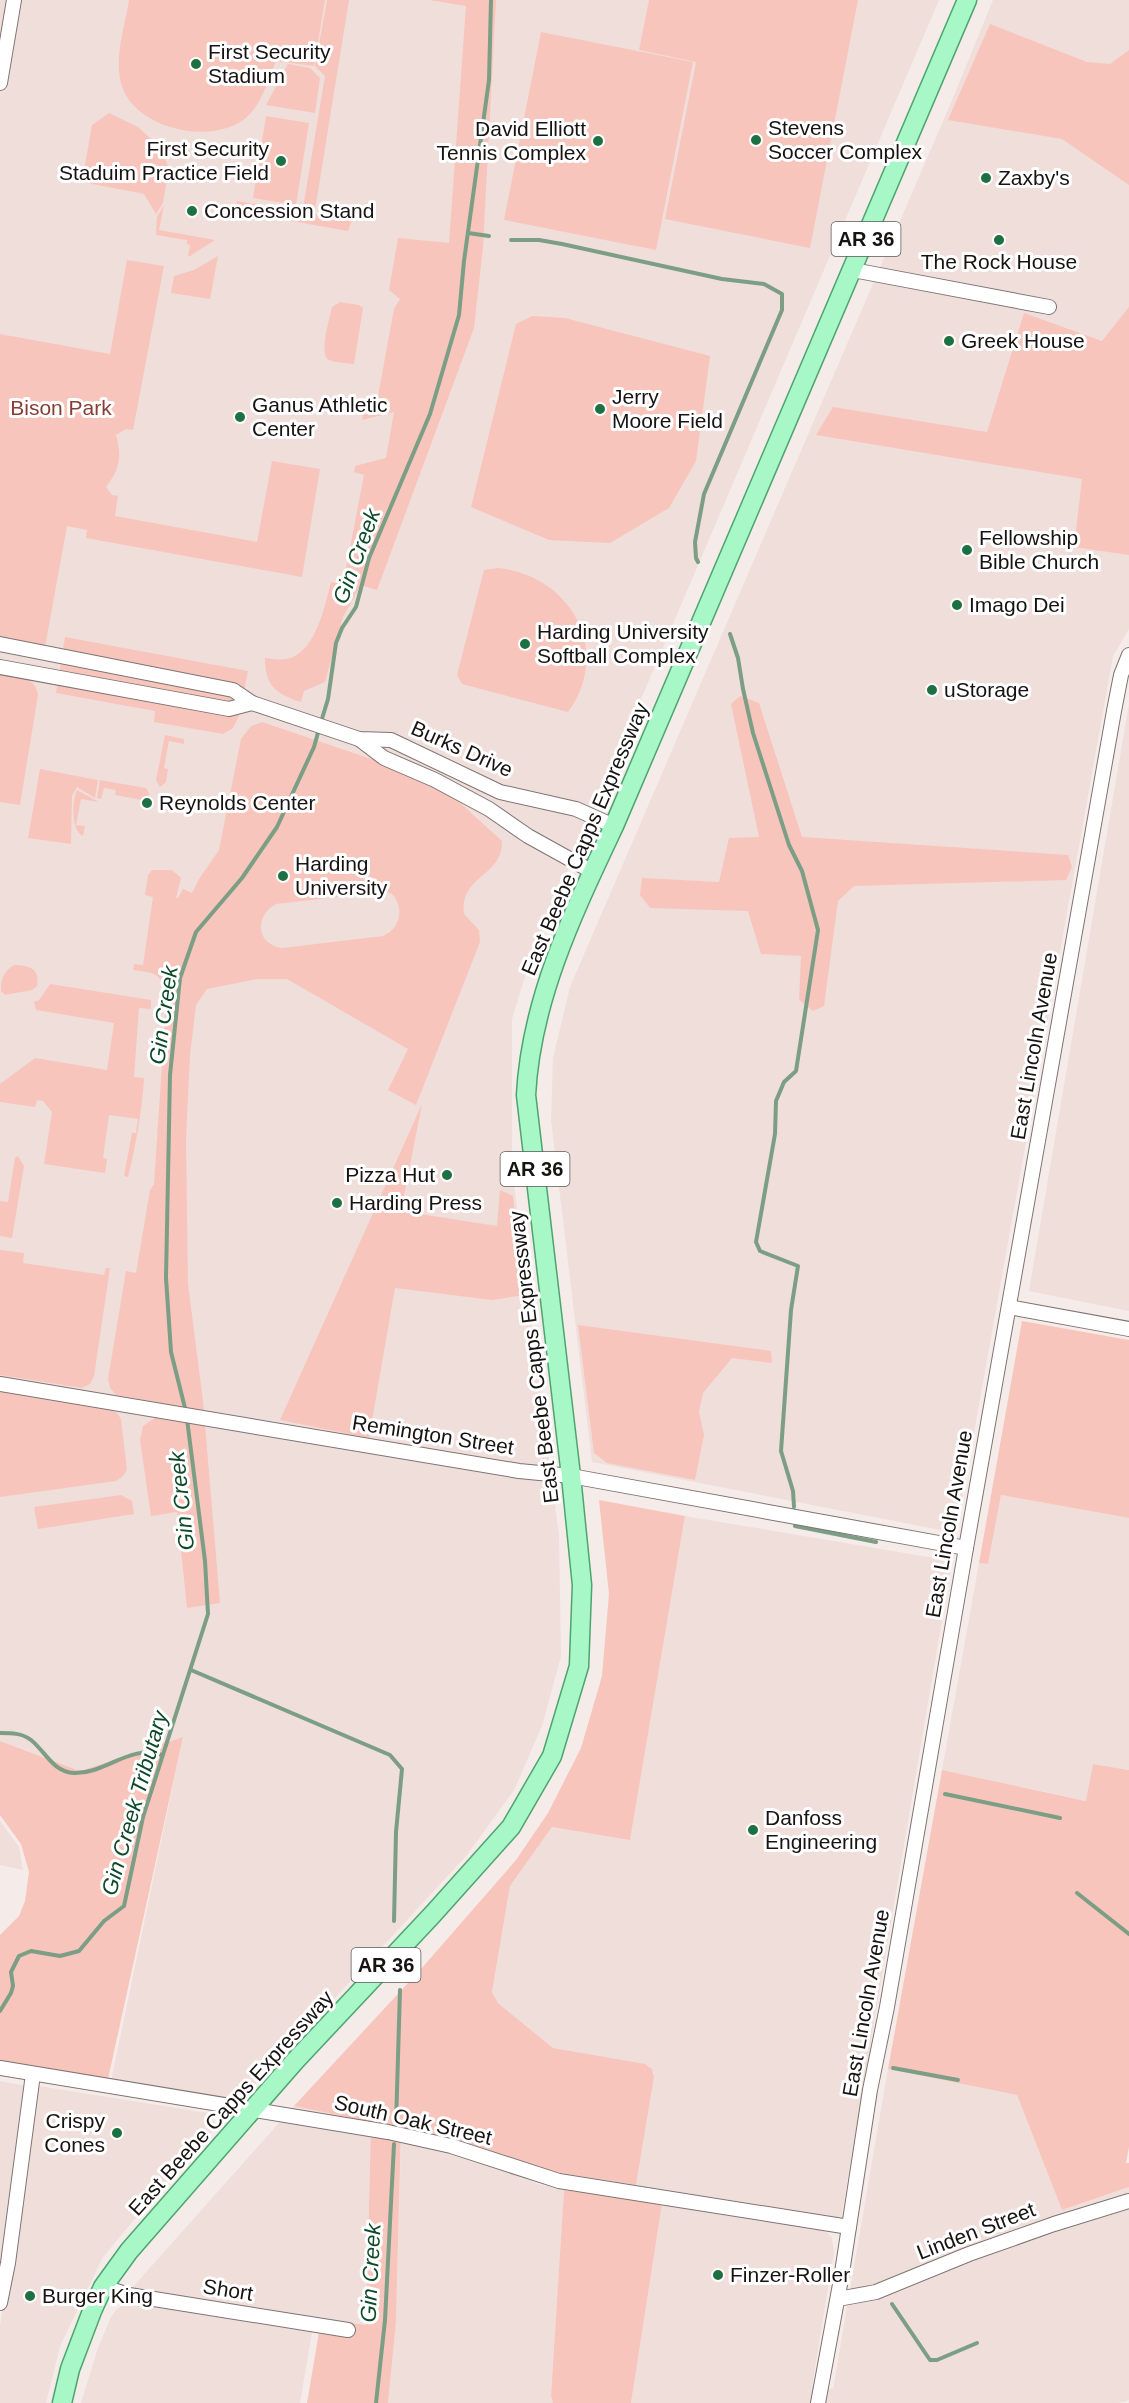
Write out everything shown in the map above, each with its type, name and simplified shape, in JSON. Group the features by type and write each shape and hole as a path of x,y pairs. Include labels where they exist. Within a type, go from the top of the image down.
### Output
{"main road":[{"name":"East Beebe Capps Expressway","path":"62,2403 70,2369 92,2311 103,2287 129,2251 295,2061 511,1827 552,1756 568,1705 579,1655 582,1585 526,1095 528,1063 545,991 571,920 614,826 967,0"}],"street":[{"path":"0,82 14,0"},
{"path":"853,270 1049,307"},
{"name":"Burks Drive","path":"0,644 233,690 252,703 336,732 359,739 391,740 500,792 576,808 614,826"},
{"name":"East Lincoln Avenue","path":"818,2403 838,2299 870,2090 887,2007 1120,675 1129,655"},
{"name":"Burks Drive","path":"0,667 228,709 252,703"},
{"name":"Burks Drive","path":"359,739 384,758 435,780 489,809 528,836 592,872"},
{"path":"1009,1307 1129,1329"},
{"name":"Remington Street","path":"0,1384 519,1470 571,1476 966,1548"},
{"name":"South Oak Street","path":"0,2068 255,2109 451,2146 559,2181 849,2227"},
{"path":"0,2303 8,2263 33,2074"},
{"name":"Linden Street","path":"838,2299 876,2292 969,2254 1129,2201"},
{"name":"Short","path":"103,2287 129,2295 348,2330"}],"shaded area":[{"name":"Harding University","path":"0,0 939,0 531,957 512,1019 512,1168 559,1536 561,1656 542,1726 514,1790 467,1855 239,2102 111,2081 183,1737 80,1771 0,1741"},
{"path":"993,0 1129,0 1129,629 1113,656 956,1533 592,1462 551,1120 553,1058 570,987 950,105"},
{"path":"1129,704 1129,1311 1029,1291"},
{"path":"1001,1495 1129,1518 1129,1770 1093,1764 1087,1801 942,1770 979,1563 988,1564"},
{"path":"685,1516 952,1561 841,2218 636,2185 654,2077 649,2066 553,2048 498,2003 492,1992 510,1886 552,1827 630,1839"},
{"path":"0,1821 19,1847 23,1870 0,1865"},
{"path":"888,2069 1017,2095 1062,2210 1129,2187 1129,2400 1119,2403 631,2403 662,2204 822,2230 828,2233 832,2238 834,2252 812,2386 833,2389"},
{"path":"0,2081 26,2086 0,2278"},
{"path":"38,2086 208,2113 217,2126 162,2186 103,2257 60,2346 46,2403 0,2403 0,2326"},
{"path":"294,2106 371,2122 366,2326 132,2288"},
{"path":"401,2143 435,2147 538,2184 564,2190 551,2396 553,2403 388,2403 396,2322"},
{"path":"126,2303 312,2332 300,2403 81,2403 97,2351 111,2317"}],"green space":[{"name":"First Security Stadium","path":"129,0 325,0 314,66 276,61 259,102 250,114 236,124 218,130 199,132 160,123 143,114 130,101 122,86 119,54"},
{"path":"327,0 349,0 315,210 303,208 325,76 315,66"},
{"path":"429,0 496,0 483,247 474,328 377,590 361,585 343,617 325,682 304,691 301,702 285,696 274,688 267,676 265,658 293,657 308,644 319,624 331,582 343,584 364,475 354,472 355,466 386,458 394,412 362,420 364,411 375,412 394,309 400,299 389,290 398,238 449,243 466,6"},
{"name":"Stevens Soccer Complex","path":"649,0 858,0 810,248 665,219 696,62 639,50"},
{"path":"990,24 1087,62 1110,64 1129,50 1129,185 1062,139 948,120"},
{"name":"David Elliott Tennis Complex","path":"541,32 693,62 656,250 504,220"},
{"path":"288,64 310,68 320,78 315,113 266,105"},
{"path":"109,113 138,127 160,147 169,168 163,203 156,214 144,194 82,182 92,125"},
{"name":"First Security Staduim Practice Field","path":"266,116 309,123 296,205 253,198"},
{"path":"237,201 352,220 348,231 235,211"},
{"path":"164,205 159,230 215,240 188,256 190,245 187,244 187,240 156,235 157,217"},
{"path":"218,256 210,299 171,293 174,276 194,270"},
{"name":"Bison Park","path":"127,260 164,266 133,430 126,429 116,435 119,449 117,468 106,487 112,495 118,496 115,516 257,542 272,461 320,469 302,577 86,538 87,530 67,526 45,647 0,639 0,334 110,354"},
{"path":"340,302 359,305 363,308 354,364 329,360 326,356 325,343 332,307"},
{"path":"1129,307 1129,555 1074,547 1082,479 816,435 833,407 987,432 1024,313 1102,341"},
{"name":"Jerry Moore Field","path":"532,316 565,318 710,356 696,461 669,508 610,543 549,540 471,507 516,324"},
{"name":"Harding University Softball Complex","path":"498,568 524,574 546,585 564,600 577,619 585,641 586,664 581,688 568,712 462,684 457,675 484,570"},
{"path":"65,637 248,671 239,716 233,728 223,734 154,722 155,711 56,693"},
{"path":"0,673 29,680 36,688 38,695 20,805 0,802"},
{"path":"740,696 759,703 802,837 1068,855 1072,867 1066,880 854,886 838,901 824,1006 813,1011 799,1000 801,956 761,954 748,911 650,908 640,895 642,878 719,882 729,838 759,837 731,704"},
{"path":"262,722 383,763 450,794 502,841 496,862 474,883 464,901 464,914 479,930 480,942 416,1105 388,1090 408,1049 287,979 257,979 207,989 196,1005 190,1055 186,1140 188,1284 203,1401 220,1603 187,1608 177,1512 151,1516 140,1440 143,1426 155,1418 166,1419 165,1404 116,1395 110,1388 108,1379 126,1271 136,1273 150,1190 154,1184 167,990 154,974 133,970 134,964 143,965 153,897 145,895 148,875 152,870 172,870 181,878 176,898 183,889 192,893 219,850 241,739 251,726","holes":["382,892 391,893 398,904 399,917 394,928 383,936 282,948 267,941 261,929 264,915 276,904"]},
{"path":"165,735 184,739 184,744 169,741 164,768 168,769 166,782 160,787 156,780"},
{"path":"40,769 98,780 95,798 77,787 72,796 71,844 28,838"},
{"path":"100,780 146,788 150,795 142,797 142,800 115,795 116,790 104,788 101,799 97,798"},
{"path":"77,790 99,802 81,799 76,825 85,826 83,836 76,828 75,822 74,801"},
{"path":"14,965 33,969 38,980 37,986 32,990 5,995 1,991 1,983 5,973"},
{"path":"50,984 151,1000 151,1009 139,1008 134,1077 144,1078 138,1128 128,1177 124,1176 132,1133 136,1133 138,1119 109,1115 103,1158 107,1159 105,1173 44,1164 52,1112 43,1101 37,1100 35,1107 0,1102 0,1084 35,1058 107,1070 114,1023 36,1010 34,1002 39,1000"},
{"path":"422,1104 401,1211 497,1226 500,1190 513,1196 524,1295 492,1300 395,1288 369,1438 280,1420"},
{"path":"18,1156 24,1166 12,1238 0,1236 0,1201 8,1202 15,1158"},
{"path":"0,1250 24,1253 23,1263 104,1275 106,1268 110,1268 94,1376 90,1384 82,1388 0,1375"},
{"path":"1022,1321 1129,1340 1129,1518 1001,1495 988,1564 979,1563"},
{"path":"578,1325 771,1351 772,1363 732,1358 703,1393 699,1412 704,1435 695,1480 607,1463 594,1453"},
{"path":"0,1391 110,1409 117,1413 121,1419 127,1470 116,1481 0,1497"},
{"path":"121,1495 132,1501 134,1514 38,1529 34,1507"},
{"path":"599,1500 685,1516 630,1840 552,1827 510,1886 492,1992 498,2003 553,2048 645,2064 652,2069 654,2077 636,2185 542,2170 447,2136 401,2128 396,2322 388,2403 307,2403 319,2332 348,2337 350,2323 366,2325 371,2122 294,2106 421,1969 516,1860 548,1813 581,1748 602,1676 609,1594"},
{"path":"183,1737 108,2079 0,2064 0,1935 19,1916 25,1901 29,1872 21,1844 0,1815 0,1741 80,1771"},
{"path":"1093,1764 1129,1770 1129,2147 1126,2163 1129,2163 1129,2187 1062,2210 1017,2095 888,2069 942,1770 1086,1801"},
{"path":"564,2190 662,2204 631,2403 553,2403 551,2396"}],"waterway":[{"name":"Gin Creek","path":"321,722 328,699 336,643 342,628 356,607 369,558 430,414 459,315 464,261 489,80 491,0"},
{"path":"468,233 489,236"},
{"path":"511,240 539,240 722,279 764,284 782,294 782,310 704,494 695,542 698,562"},
{"path":"730,634 738,658 753,733 789,845 802,871 818,930 796,1071 784,1082 776,1101 775,1134 756,1242 760,1251 798,1266 791,1310 781,1451 793,1491 794,1507"},
{"name":"Gin Creek","path":"186,1412 171,1352 166,1278 170,1075 180,978 196,932 242,878 277,827 314,747 319,729"},
{"name":"Gin Creek Tributary","path":"0,2011 11,1993 13,1986 11,1972 19,1956 31,1951 60,1956 79,1951 104,1921 124,1906 143,1817 208,1614 205,1561 187,1419"},
{"path":"795,1526 876,1542"},
{"name":"Gin Creek","path":"191,1670 390,1755 402,1769 396,1832 394,1921"},
{"path":"0,1733 16,1734 28,1738 60,1769 74,1773 97,1769 139,1753 162,1755"},
{"path":"945,1794 1060,1818"},
{"path":"1077,1893 1129,1934"},
{"name":"Gin Creek","path":"396,2124 400,1990"},
{"path":"893,2068 958,2080"},
{"name":"Gin Creek","path":"376,2403 385,2320 394,2144"},
{"path":"892,2304 930,2360 937,2360 977,2343"}],"place":[{"name":"First Security Stadium","path":"196,64"},
{"name":"Stevens Soccer Complex","path":"756,140"},
{"name":"David Elliott Tennis Complex","path":"598,141"},
{"name":"First Security Staduim Practice Field","path":"281,161"},
{"name":"Zaxby's","path":"986,178"},
{"name":"Concession Stand","path":"192,211"},
{"name":"The Rock House","path":"999,240"},
{"name":"Greek House","path":"949,341"},
{"name":"Jerry Moore Field","path":"600,409"},
{"name":"Ganus Athletic Center","path":"240,417"},
{"name":"Fellowship Bible Church","path":"967,550"},
{"name":"Imago Dei","path":"957,605"},
{"name":"Harding University Softball Complex","path":"525,644"},
{"name":"uStorage","path":"932,690"},
{"name":"Reynolds Center","path":"147,803"},
{"name":"Harding University","path":"283,876"},
{"name":"Pizza Hut","path":"447,1175"},
{"name":"Harding Press","path":"337,1203"},
{"name":"Danfoss Engineering","path":"753,1830"},
{"name":"Crispy Cones","path":"117,2133"},
{"name":"Finzer-Roller","path":"718,2275"},
{"name":"Burger King","path":"30,2296"}]}
